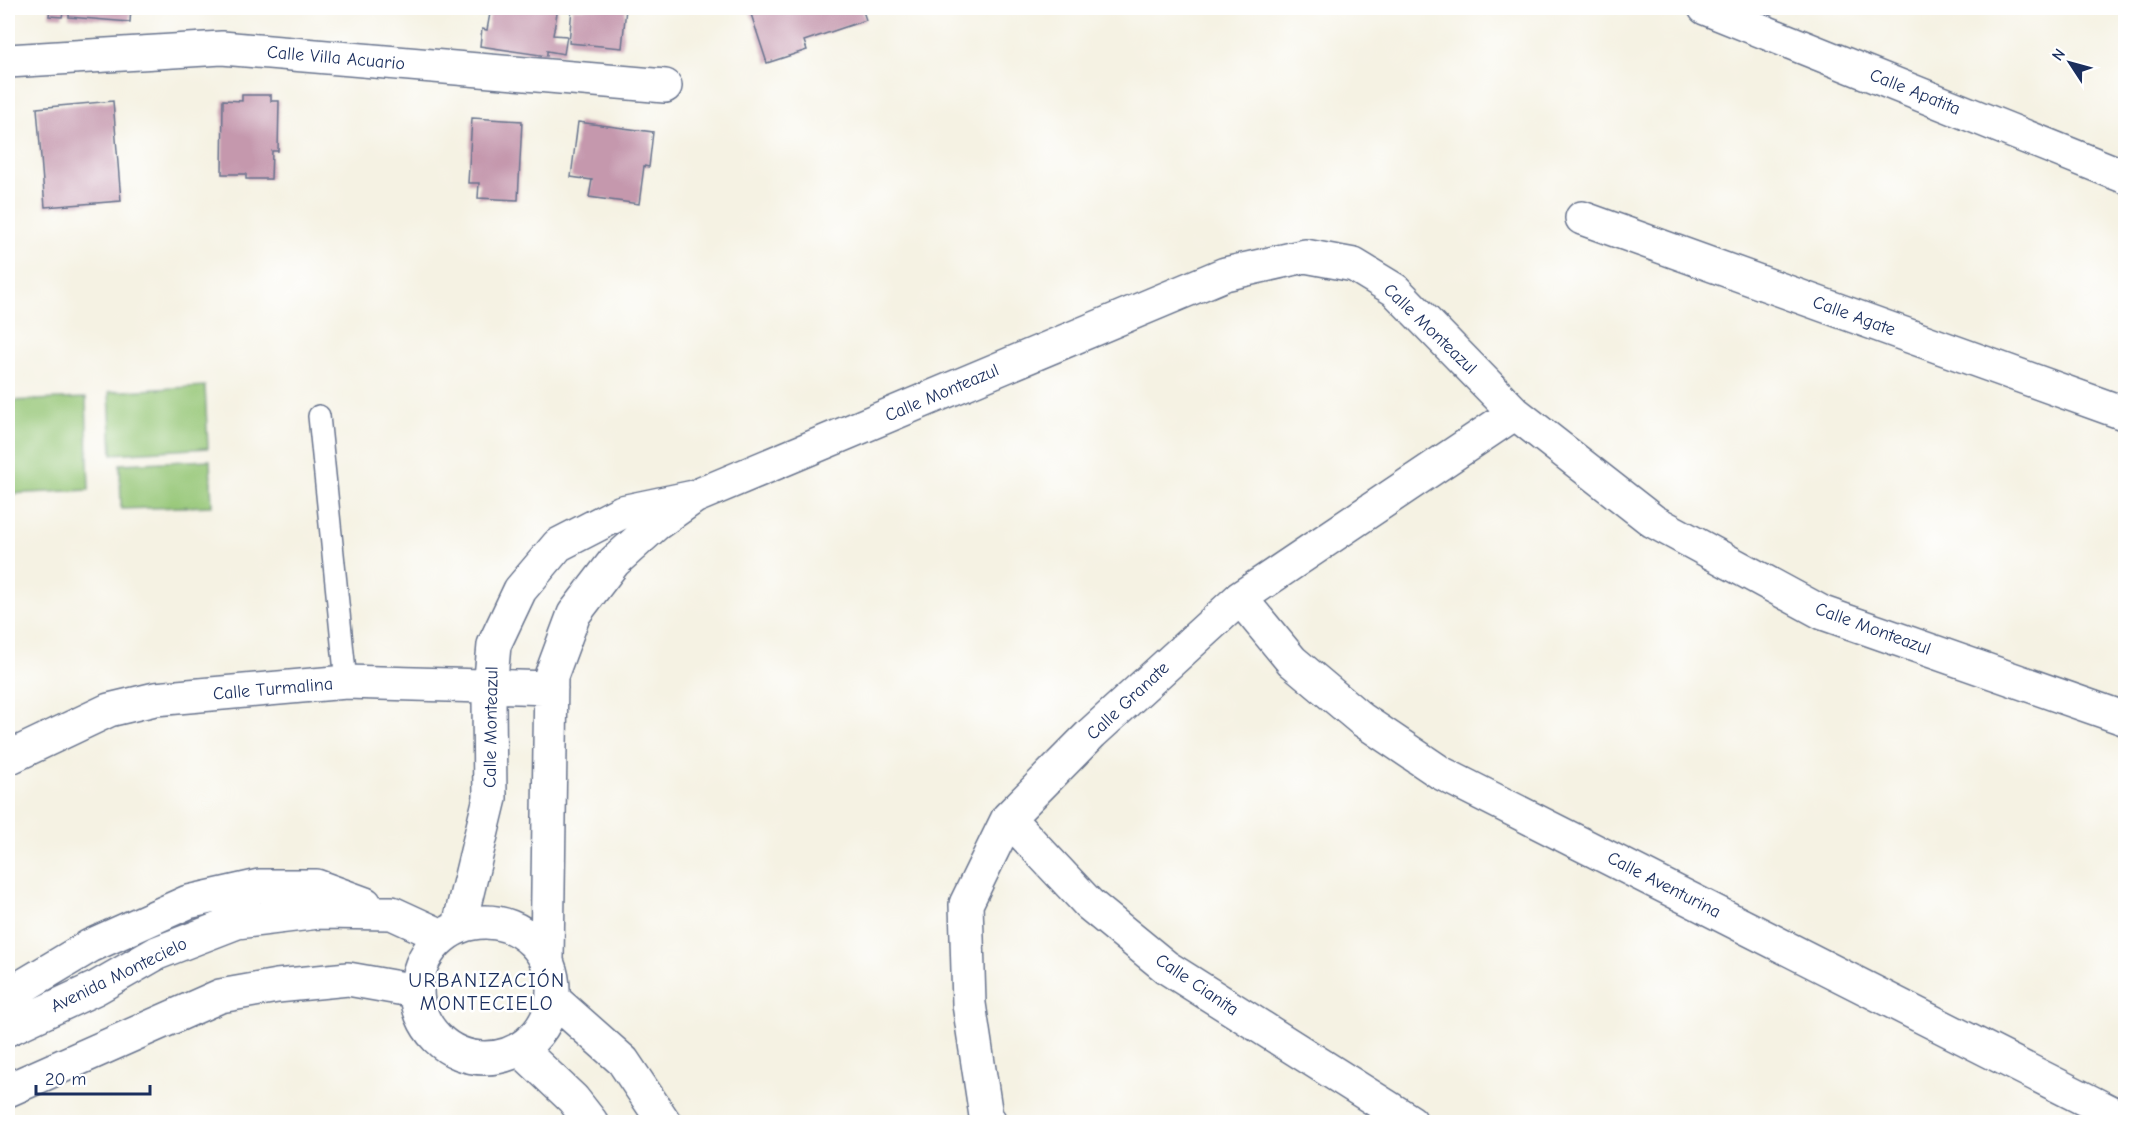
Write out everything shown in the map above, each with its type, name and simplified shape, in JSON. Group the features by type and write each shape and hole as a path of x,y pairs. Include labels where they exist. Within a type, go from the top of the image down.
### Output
{"street":[{"name":"Calle Apatita","path":"1705,8 2126,177"},
{"name":"Calle Villa Acuario","path":"8,61 222,48 664,86"},
{"name":"Calle Agate","path":"1582,218 2126,414"},
{"name":"Calle Monteazul","path":"451,931 490,798 490,684 494,645 520,590 558,545 622,512 694,497 1225,274 1305,256 1354,265 1395,290 1515,413 1653,521 1823,613 2126,719"},
{"name":"Calle Granate","path":"990,1122 986,1116 969,1004 966,904 1008,818 1092,733 1240,598 1515,413"},
{"name":"Calle Monteazul","path":"547,959 551,676 574,614 614,562 656,524 694,497"},
{"name":"Calle Aventurina","path":"1240,598 1292,661 1361,719 1441,773 2126,1120"},
{"name":"Calle Turmalina","path":"8,758 110,710 155,699 346,682 490,684 551,688"},
{"name":"Calle Cianita","path":"1008,818 1089,904 1166,967 1411,1122"},
{"path":"8,995 90,946 188,902 258,886 316,886 392,913"},
{"name":"Avenida Montecielo","path":"8,1029 96,988 157,953 237,922 319,912 392,913 451,931"},
{"path":"480,921 500,922 519,930 535,942 547,959 554,979 553,999 547,1019 536,1036 520,1049 501,1057 480,1059 460,1055 442,1044 429,1029 419,1011 416,991 420,970 428,952 451,931 480,921"},
{"path":"8,1090 220,996 277,986 348,978 416,991"},
{"path":"553,999 623,1061 664,1122"},
{"path":"520,1049 573,1099 591,1122"}],"lane":[{"path":"319,416 346,682"}],"green space":[{"path":"205,386 208,448 112,454 109,392"},
{"path":"86,398 89,490 8,494 8,401"},
{"path":"210,460 212,506 121,509 120,464"}],"building":[{"path":"50,8 131,8 130,22 69,17 69,13 63,13 62,17 49,16"},
{"path":"491,8 558,8 553,35 567,36 564,54 547,51 547,56 480,46 482,29 487,30"},
{"path":"572,8 626,8 622,48 569,43"},
{"path":"749,8 862,8 866,20 804,41 807,50 767,63"},
{"path":"242,95 271,95 271,101 279,101 278,151 272,151 271,179 246,179 246,174 222,174 223,100 242,101"},
{"path":"113,101 121,201 45,207 37,108"},
{"path":"472,118 522,121 518,200 478,198 479,183 468,183"},
{"path":"578,122 653,132 649,167 644,166 639,204 589,197 592,180 571,177"}],"district":[{"name":"URBANIZACIÓN MONTECIELO","path":"487,992"}]}
